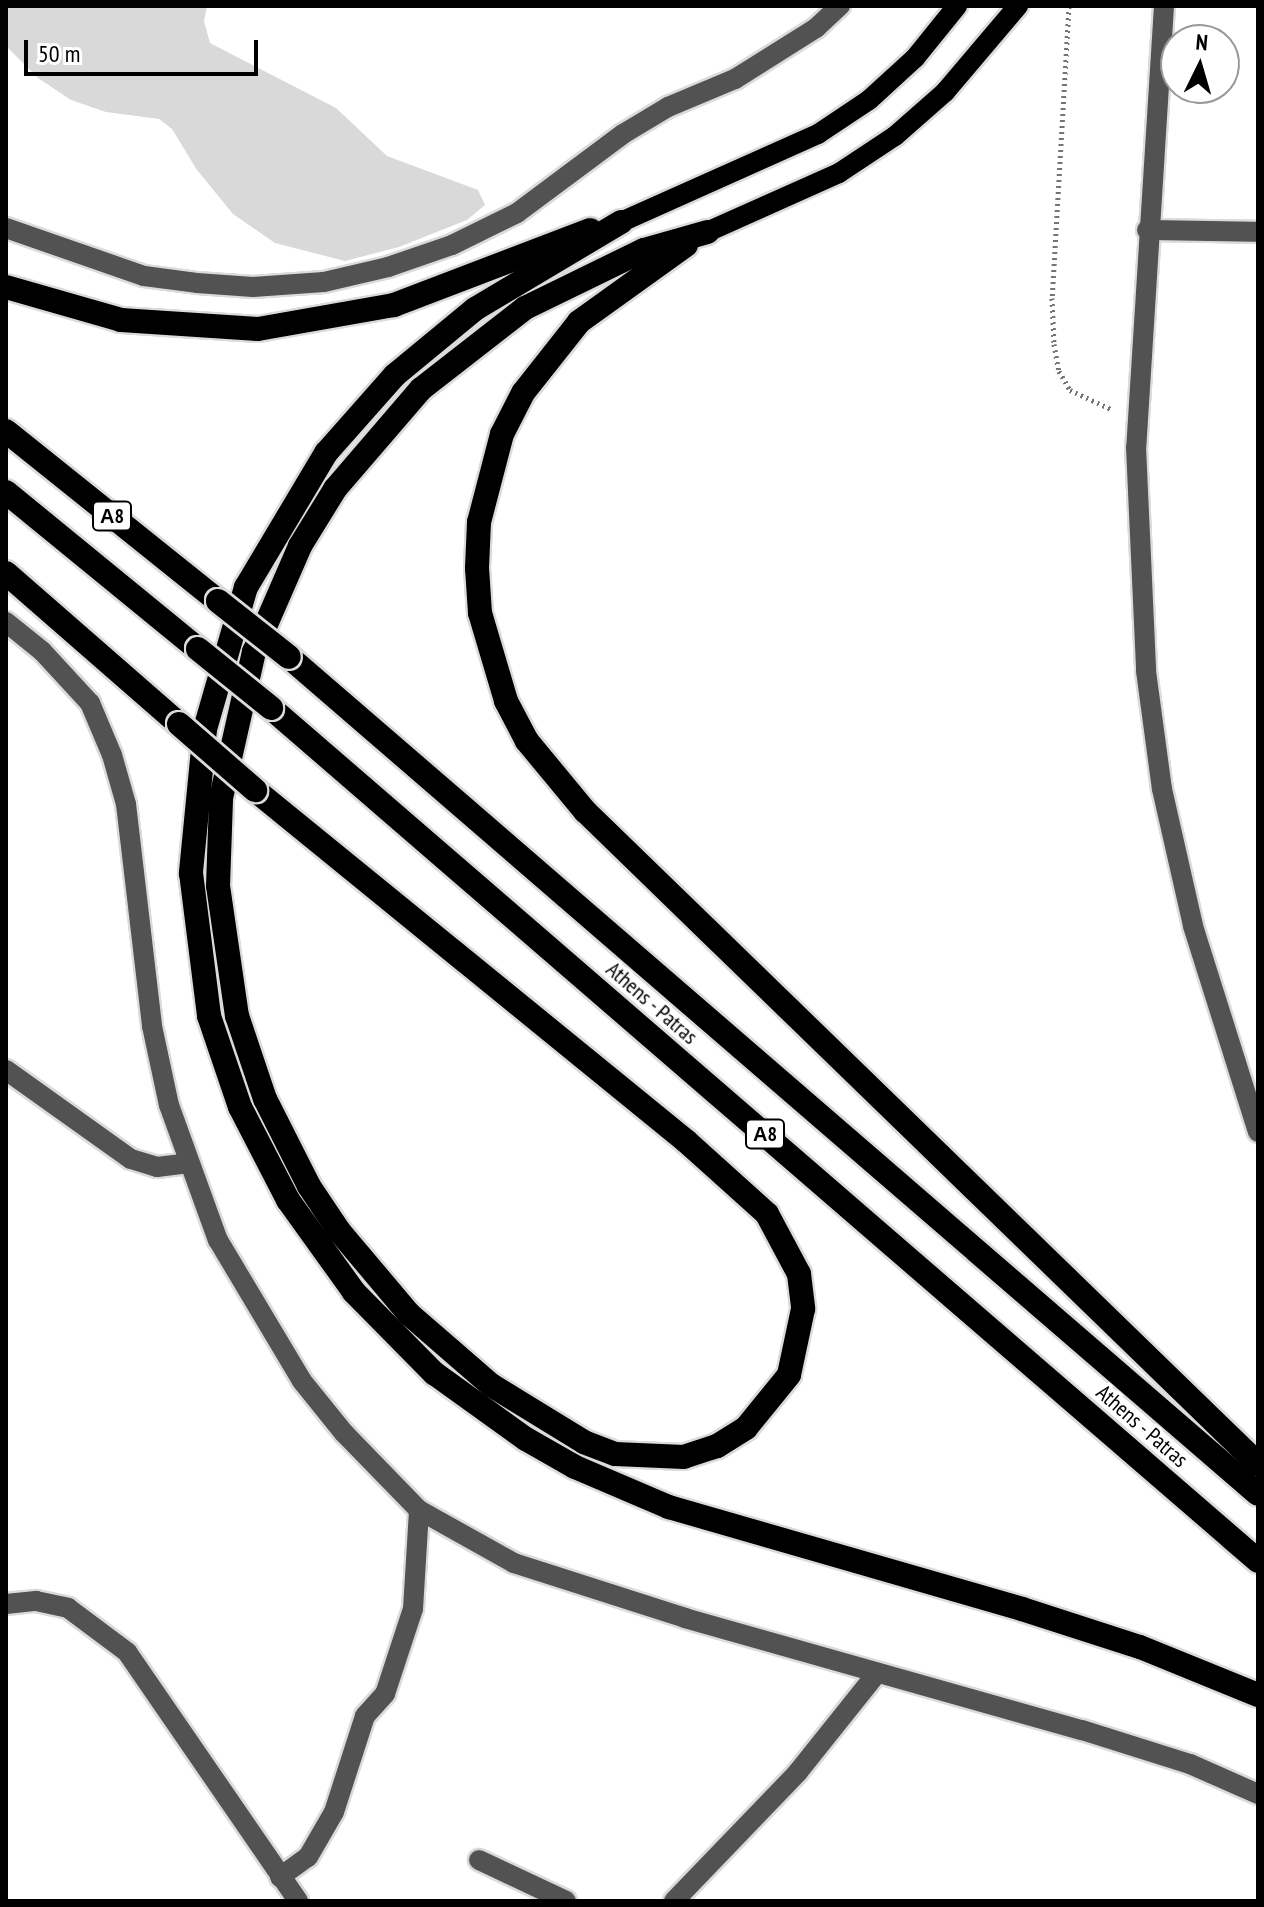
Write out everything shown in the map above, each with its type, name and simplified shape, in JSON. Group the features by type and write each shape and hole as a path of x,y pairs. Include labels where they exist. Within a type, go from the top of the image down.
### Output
{"highway":[{"path":"6,287 121,320 258,329 394,305 555,239 621,222"},
{"path":"621,222 475,309 395,375 318,464 246,587 205,729 191,873 209,1016 240,1107 288,1200 354,1292 434,1373 526,1439 575,1467 669,1507 1022,1609 1140,1647 1258,1695"},
{"path":"6,573 179,724 255,790 686,1141 767,1214 799,1274 801,1331 789,1375 746,1428 717,1446 684,1457 649,1460 615,1454 584,1442 491,1385 409,1314 339,1231 309,1186 265,1099 234,1001 218,886 221,798 254,652 300,546 335,489 421,389 525,308 644,250 707,232"},
{"path":"707,232 614,292 579,322 523,393 502,434 479,522 477,568 480,613 506,701 536,754 585,811 1258,1464"},
{"name":"Athens - Patras","path":"6,431 289,657 1258,1494"},
{"name":"Athens - Patras","path":"6,492 271,708 1258,1561"}],"main road":[{"path":"621,222 818,134 869,100 915,58 957,6"},
{"path":"707,232 839,173 895,136 945,92 1018,6"}],"street":[{"path":"6,228 144,276 197,283 253,287 324,282 388,267 452,245 517,213 623,134 668,107 735,79 816,28 840,6"},
{"path":"1164,6 1137,415 1140,586 1162,789 1193,926 1258,1132"},
{"path":"1147,230 1258,232"},
{"path":"6,622 42,651 90,703 112,755 126,804 152,1026 189,1163 218,1240 302,1381 344,1433 419,1510 514,1563 1190,1764 1258,1794"},
{"path":"6,1070 131,1159 157,1167 189,1163"},
{"path":"280,1877 308,1857 334,1812 365,1716 388,1684 413,1609 419,1510"},
{"path":"6,1604 36,1601 68,1608 127,1652 298,1901"},
{"path":"674,1901 798,1772 877,1673"},
{"path":"479,1860 566,1901"}],"path":[{"path":"1069,6 1052,298 1054,344 1059,371 1070,390 1101,408 1137,415"}],"shaded area":[{"path":"6,6 207,6 204,21 210,43 336,108 387,156 478,190 485,205 467,220 399,247 345,261 275,243 233,214 197,170 172,129 159,119 106,112 71,100 38,78 6,46"}]}
